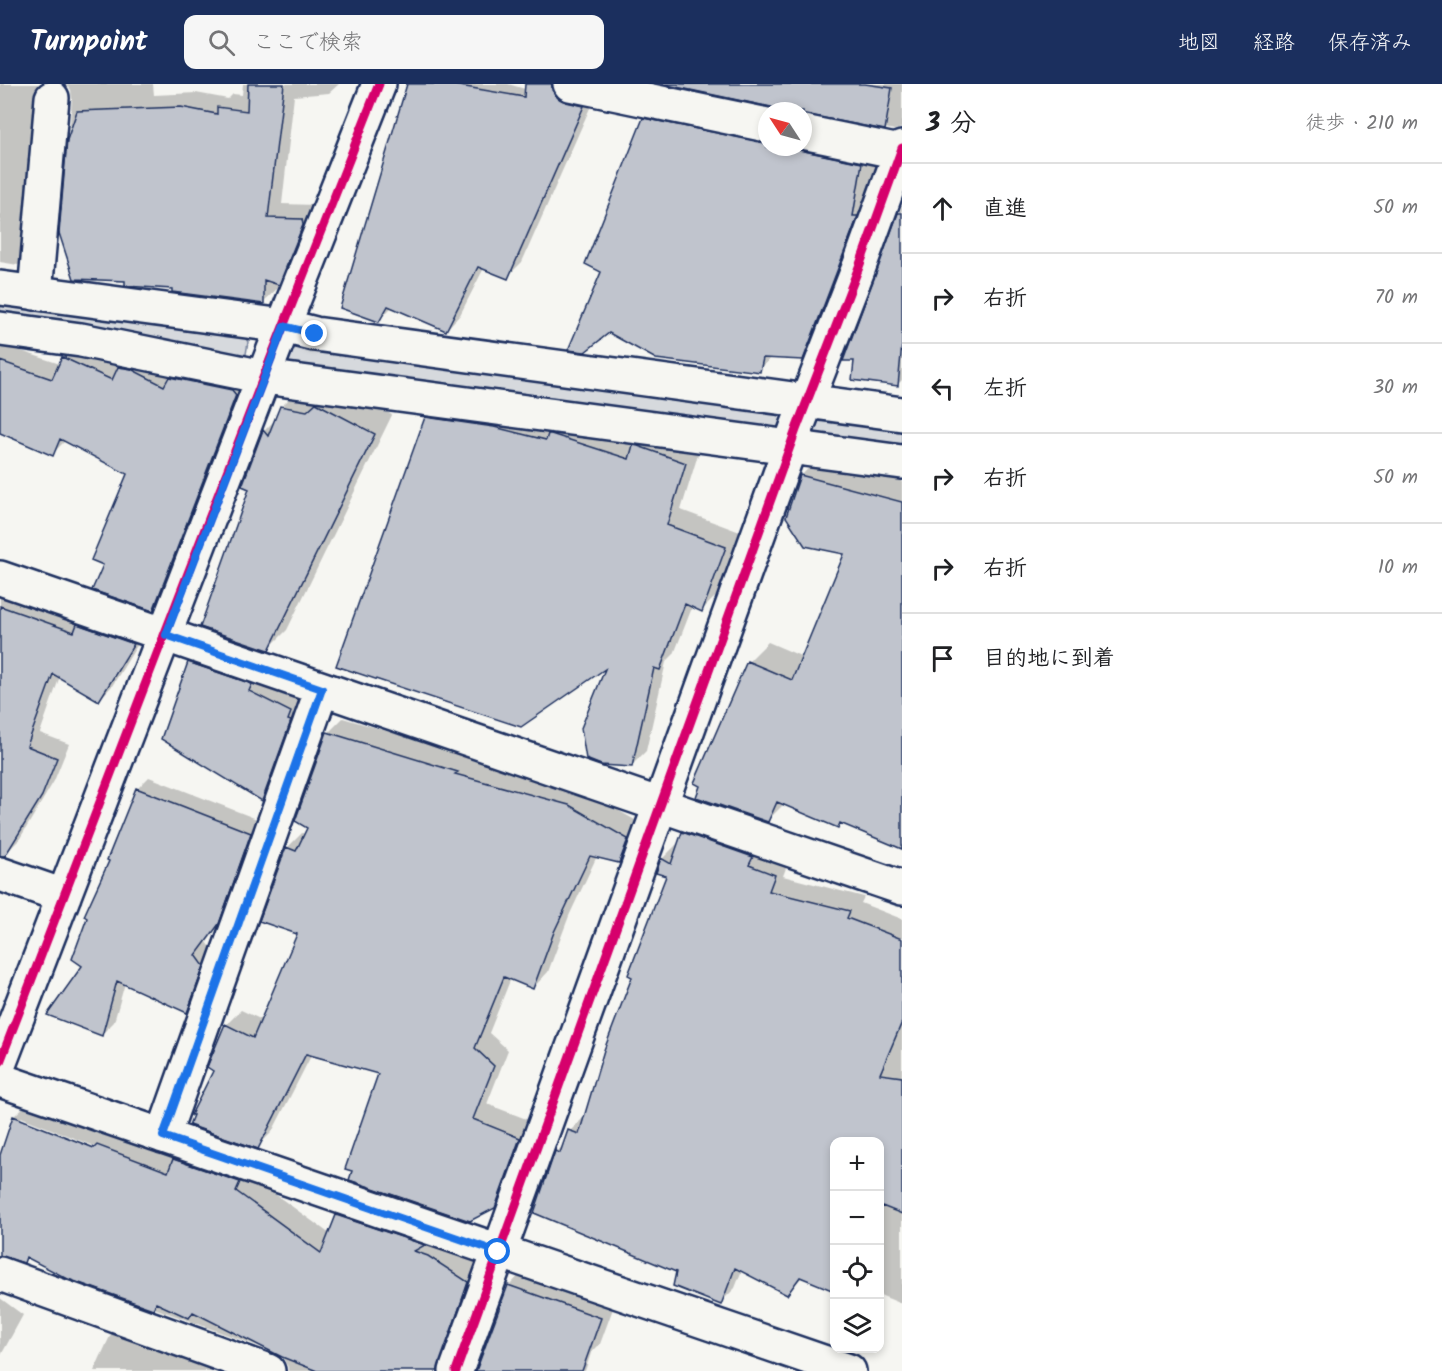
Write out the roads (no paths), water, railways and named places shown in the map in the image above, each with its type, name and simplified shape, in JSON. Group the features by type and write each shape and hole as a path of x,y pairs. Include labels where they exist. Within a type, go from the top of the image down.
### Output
{"street":[{"path":"0,1062 379,84"},
{"path":"570,84 758,123"},
{"path":"34,292 52,98"},
{"path":"456,1371 790,447 901,150 812,134"},
{"path":"0,288 284,326 315,334 902,414"},
{"path":"0,329 81,340 264,377 902,462"},
{"path":"0,578 902,888"},
{"path":"163,1136 322,689"},
{"path":"0,874 64,896"},
{"path":"0,1080 498,1252 809,1364 849,1371"},
{"path":"0,1274 268,1371"}]}
